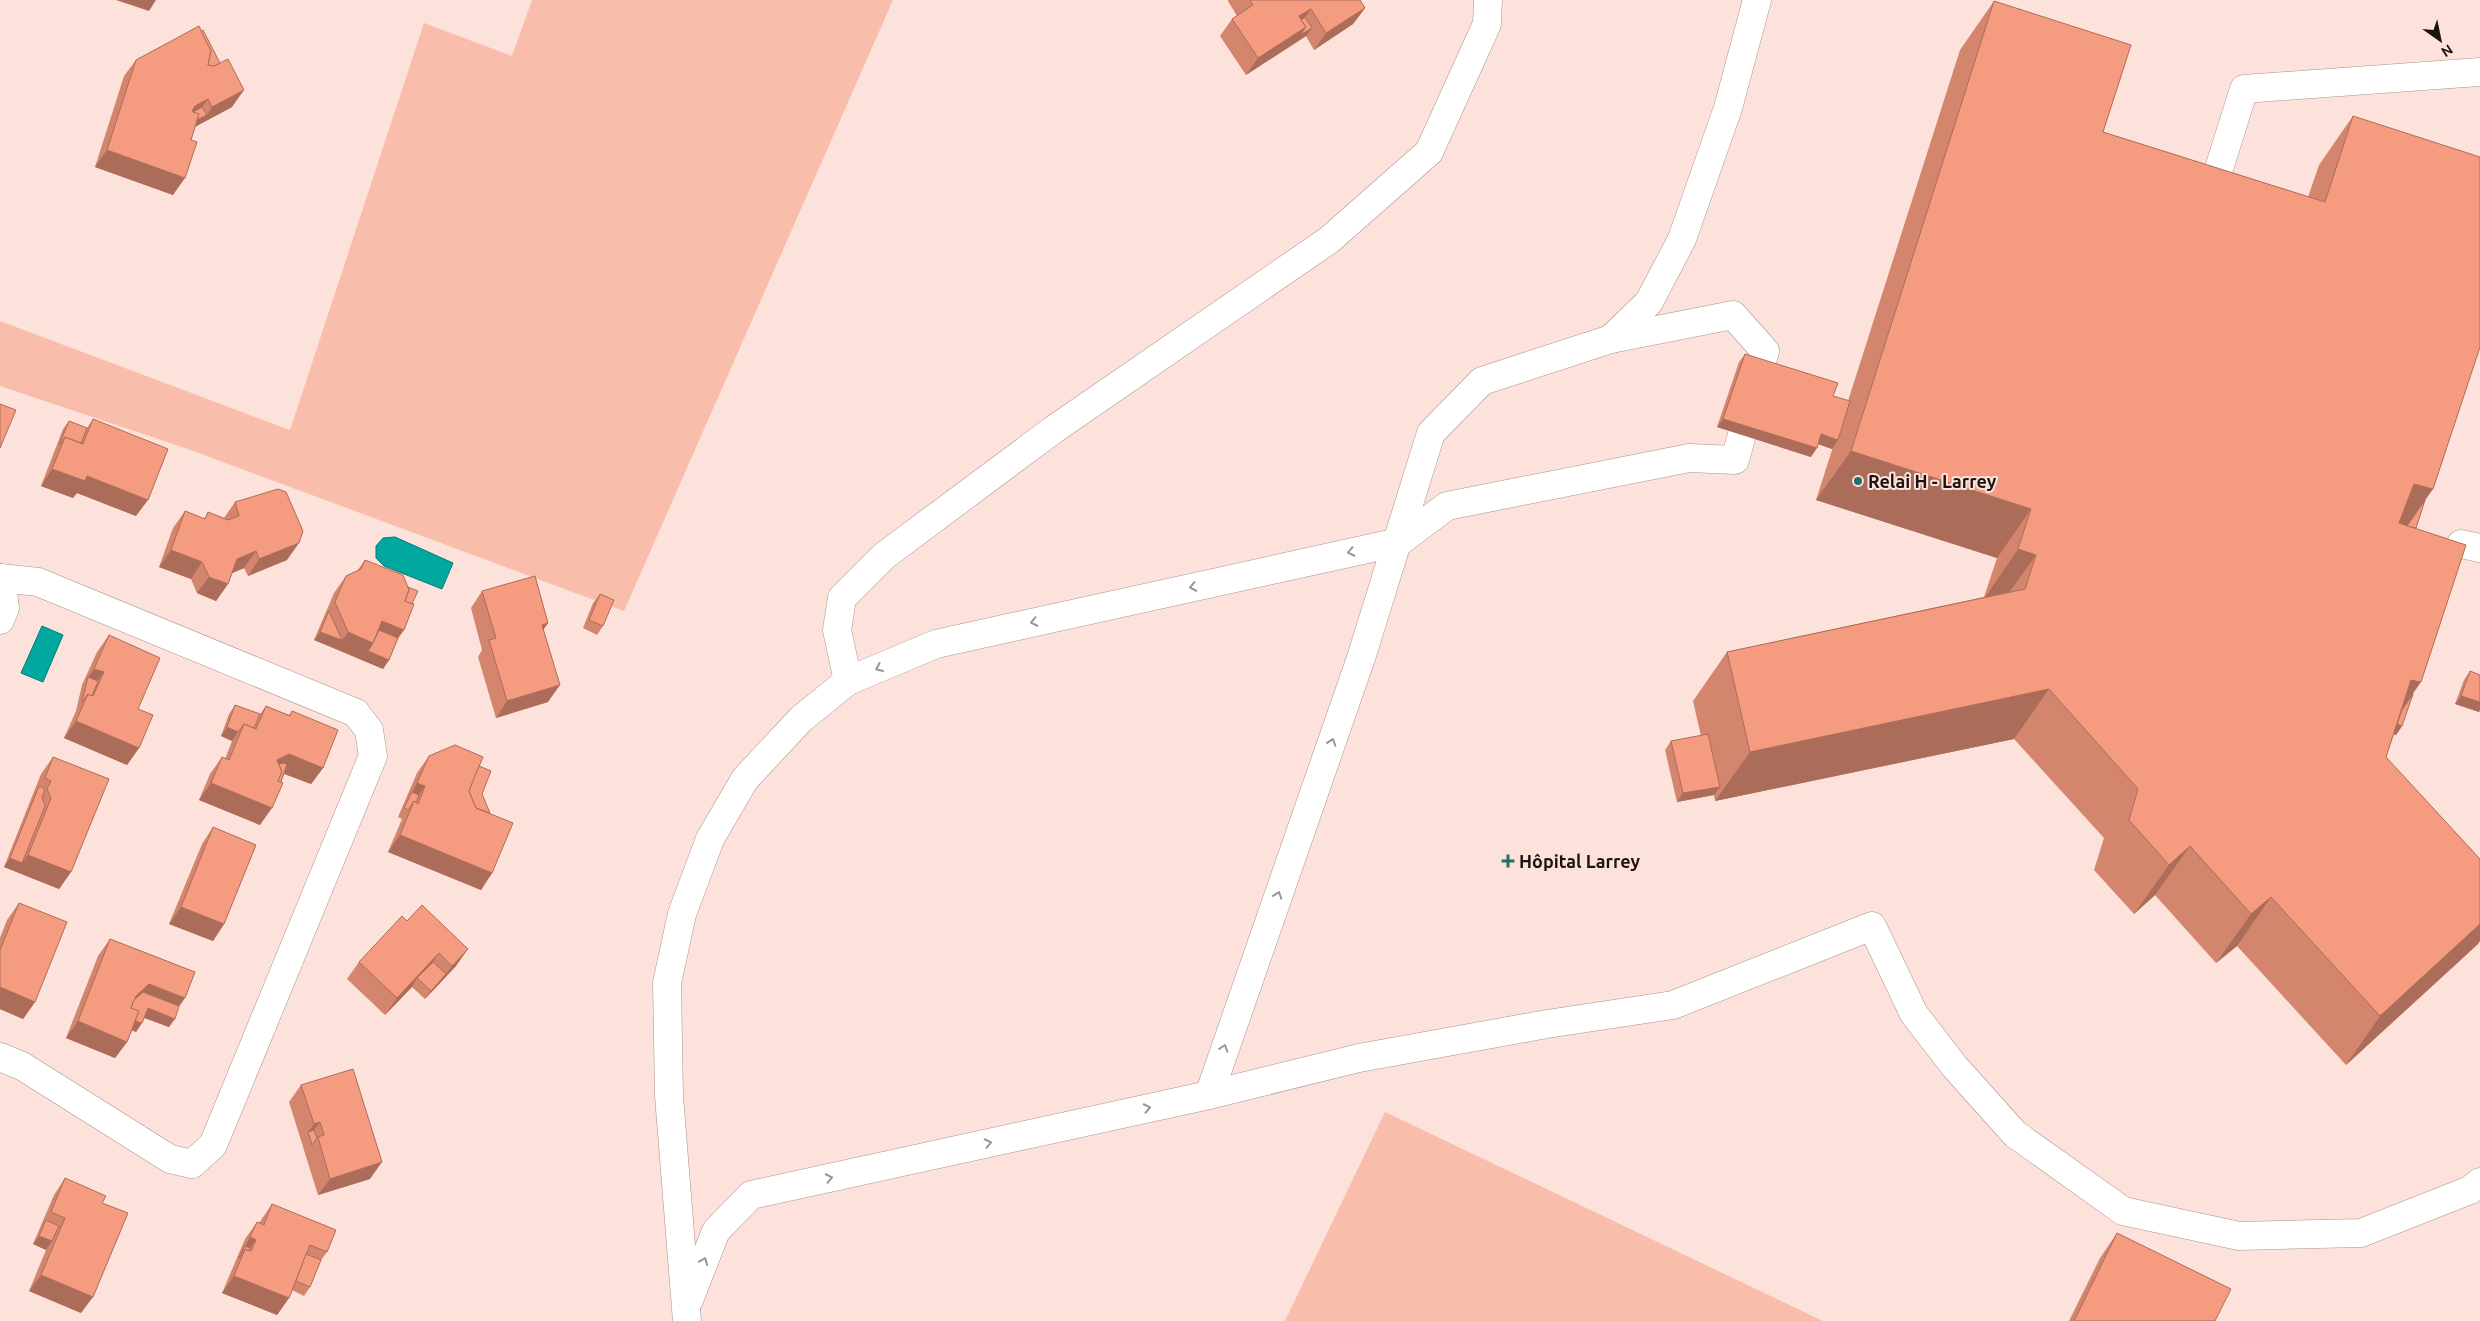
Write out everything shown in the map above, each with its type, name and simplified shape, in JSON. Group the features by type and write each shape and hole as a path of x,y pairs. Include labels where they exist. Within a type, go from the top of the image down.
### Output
{"street":[{"path":"848,681 836,630 842,598 884,556 1053,430 1329,240 1429,152 1487,24 1488,0"},
{"path":"1611,339 1648,302 1682,239 1728,108 1758,0"},
{"path":"2216,178 2244,89 2480,72"},
{"path":"686,1314 669,1096 667,983 682,914 710,839 745,779 801,719 848,681 936,644 1399,542 1447,506 1689,458 1735,460 1765,351 1733,315 1611,339 1482,381 1431,433 1399,542 1347,700 1209,1095"},
{"path":"0,620 5,608 1,578 38,582 356,713 369,730 373,756 213,1145 192,1164 170,1160 22,1066 0,1057"},
{"path":"686,1314 716,1231 751,1195 1209,1095 1359,1058 1547,1024 1673,1005 1872,926 1914,1014 1955,1067 2015,1134 2122,1211 2239,1236 2361,1233 2470,1190 2480,1182"}],"shaded area":[{"path":"532,0 893,0 624,611 188,449 0,386 0,321 290,430 424,23 512,56"},
{"path":"1385,1112 1823,1321 1285,1321"}],"water":[{"path":"395,537 453,563 442,589 384,566 376,558 376,546 383,538"},
{"path":"42,626 63,635 43,682 21,673"}],"building":[{"path":"1250,0 1360,0 1365,8 1326,33 1311,9 1299,16 1306,27 1258,58 1232,19 1253,5"},
{"path":"1994,1 2131,45 2103,132 2325,202 2353,116 2480,157 2480,347 2433,489 2414,484 2399,523 2466,545 2421,682 2411,680 2386,757 2480,859 2480,924 2380,1016 2271,897 2251,914 2190,846 2169,865 2129,820 2138,789 2049,689 1750,752 1727,652 2025,589 2036,555 2018,549 2031,509 1851,451"},
{"path":"1305,17 1312,28 1300,35 1306,27 1301,20"},
{"path":"199,26 211,51 208,65 214,66 228,59 244,90 212,107 208,99 195,106 192,111 199,114 191,140 197,142 185,178 107,150 136,60"},
{"path":"203,30 220,63 214,66 208,65 211,51 201,31"},
{"path":"202,107 207,115 197,120 199,114 193,112"},
{"path":"1745,354 1838,383 1833,396 1850,401 1838,440 1821,434 1817,448 1723,419"},
{"path":"0,404 16,410 0,448"},
{"path":"93,419 168,449 148,500 87,476 85,481 52,469 65,437 83,444"},
{"path":"69,421 87,428 81,443 65,437 59,445"},
{"path":"278,489 286,492 303,531 299,543 259,559 256,551 237,559 228,584 209,577 202,562 171,550 185,511 205,519 208,512 228,520 239,516 235,502"},
{"path":"2425,500 2416,528 2407,526"},
{"path":"365,560 403,575 409,590 405,601 414,604 404,630 382,621 373,643 348,632 335,602 346,576 361,569"},
{"path":"535,576 548,623 542,625 560,685 507,701 489,640 496,638 482,591"},
{"path":"408,587 418,591 412,604 405,601 409,590"},
{"path":"600,594 614,600 603,626 589,620"},
{"path":"329,611 342,640 320,632"},
{"path":"379,630 398,638 389,660 368,651"},
{"path":"109,635 160,658 138,709 153,715 139,748 76,721 88,694 93,696 104,672 94,669"},
{"path":"2470,671 2480,675 2480,702 2461,696"},
{"path":"88,677 98,681 92,696 88,694 82,702"},
{"path":"2413,694 2402,726 2397,724 2402,710"},
{"path":"235,705 260,714 254,728 244,724 238,732 227,727"},
{"path":"266,706 290,716 292,711 338,730 323,768 289,754 277,760 282,772 278,781 283,783 272,808 211,783 222,757 229,760 244,724 256,729"},
{"path":"1708,734 1720,787 1683,793 1671,741"},
{"path":"455,745 483,757 469,791 476,808 513,823 492,873 400,835 414,801 418,804 425,786 417,783 429,756"},
{"path":"53,757 109,779 71,872 28,855 51,798 47,789 51,781 45,778"},
{"path":"279,764 287,764 281,782 278,781 282,772"},
{"path":"479,766 491,771 482,794 490,813 476,808 469,791"},
{"path":"39,786 45,789 42,797 45,806 22,863 10,858"},
{"path":"412,792 419,795 416,802 414,801 408,810 404,808"},
{"path":"213,827 256,845 224,924 181,907"},
{"path":"19,903 67,922 35,1002 0,987 0,950"},
{"path":"422,905 468,949 452,966 439,953 397,998 359,962 402,916 407,921"},
{"path":"110,939 195,972 185,998 149,984 136,996 131,1008 139,1011 127,1042 78,1021"},
{"path":"433,962 446,974 431,991 417,978"},
{"path":"143,992 179,1006 175,1019 148,1008 142,1023 135,1021 139,1011 131,1008 134,1000"},
{"path":"353,1069 382,1162 330,1179 318,1137 324,1135 320,1122 314,1124 301,1085"},
{"path":"314,1130 317,1138 312,1145 308,1132"},
{"path":"65,1178 106,1196 102,1203 128,1213 93,1297 41,1275 65,1218 51,1212"},
{"path":"272,1204 336,1230 327,1252 310,1245 289,1298 234,1276 245,1249 251,1251 256,1240 250,1237 257,1222 264,1225"},
{"path":"46,1220 59,1226 52,1241 39,1236"},
{"path":"2117,1233 2231,1289 2215,1321 2074,1321"},
{"path":"245,1246 250,1248 249,1251 245,1249 239,1258"},
{"path":"306,1254 321,1260 310,1287 296,1281"}],"place":[{"name":"Relai H - Larrey","path":"1858,481"},
{"name":"Hôpital Larrey","path":"1508,861"}]}
